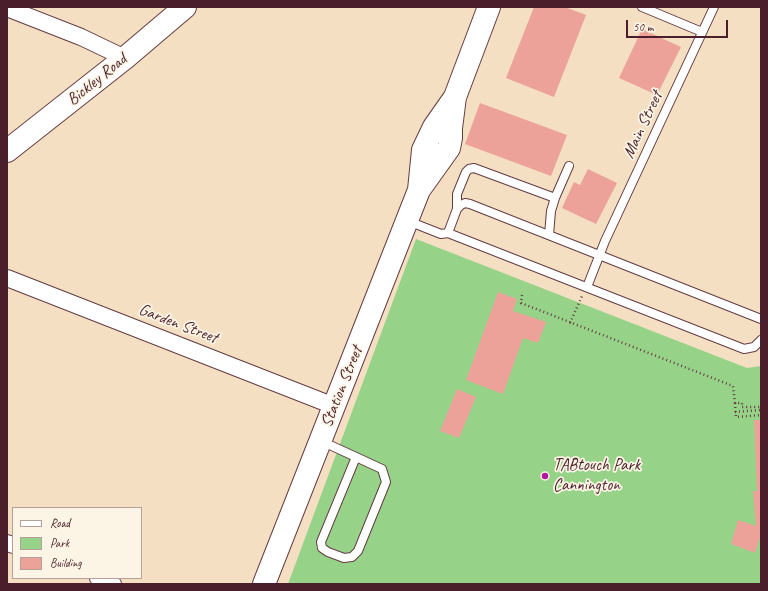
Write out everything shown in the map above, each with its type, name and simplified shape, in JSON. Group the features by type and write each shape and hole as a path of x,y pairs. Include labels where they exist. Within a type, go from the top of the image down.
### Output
{"street":[{"name":"Bickley Road","path":"7,152 125,58 185,7"},
{"name":"Station Street","path":"264,584 419,190 449,148 455,97 489,7"},
{"path":"7,8 81,37 125,58"},
{"name":"Garden Street","path":"7,278 334,406"},
{"path":"100,579 113,584"}],"lane":[{"path":"642,7 702,32"},
{"name":"Main Street","path":"587,288 605,241 714,7"},
{"path":"549,235 551,211 569,166"},
{"path":"448,233 457,209 457,194 466,172 469,169 474,168 556,198"},
{"path":"457,209 466,203 470,204 761,319"},
{"path":"407,221 441,234 448,233 744,349 757,347 761,340"},
{"path":"320,441 356,457 382,469 386,482 358,551 352,557 344,558 322,548 321,542 356,457"}],"path":[{"path":"570,323 587,288"},
{"path":"522,294 521,303 733,386 736,417 761,415"},
{"path":"735,403 742,403 742,407 761,407"},
{"path":"735,412 761,410"}],"green space":[{"name":"TABtouch Park Cannington","path":"416,239 747,368 761,366 761,584 288,584"}],"building":[{"path":"534,7 565,7 586,15 554,97 506,78"},
{"path":"642,29 681,47 657,95 619,78"},
{"path":"480,103 567,135 551,176 465,144"},
{"path":"588,169 617,183 596,224 562,208 574,182 580,185"},
{"path":"498,292 517,299 513,311 546,322 538,343 523,338 503,394 466,380"},
{"path":"457,389 476,397 459,438 440,431"},
{"path":"754,420 761,420 761,534 755,553 731,544 738,520 756,526 753,491 757,491"}],"place":[{"name":"TABtouch Park Cannington","path":"545,476"}]}
